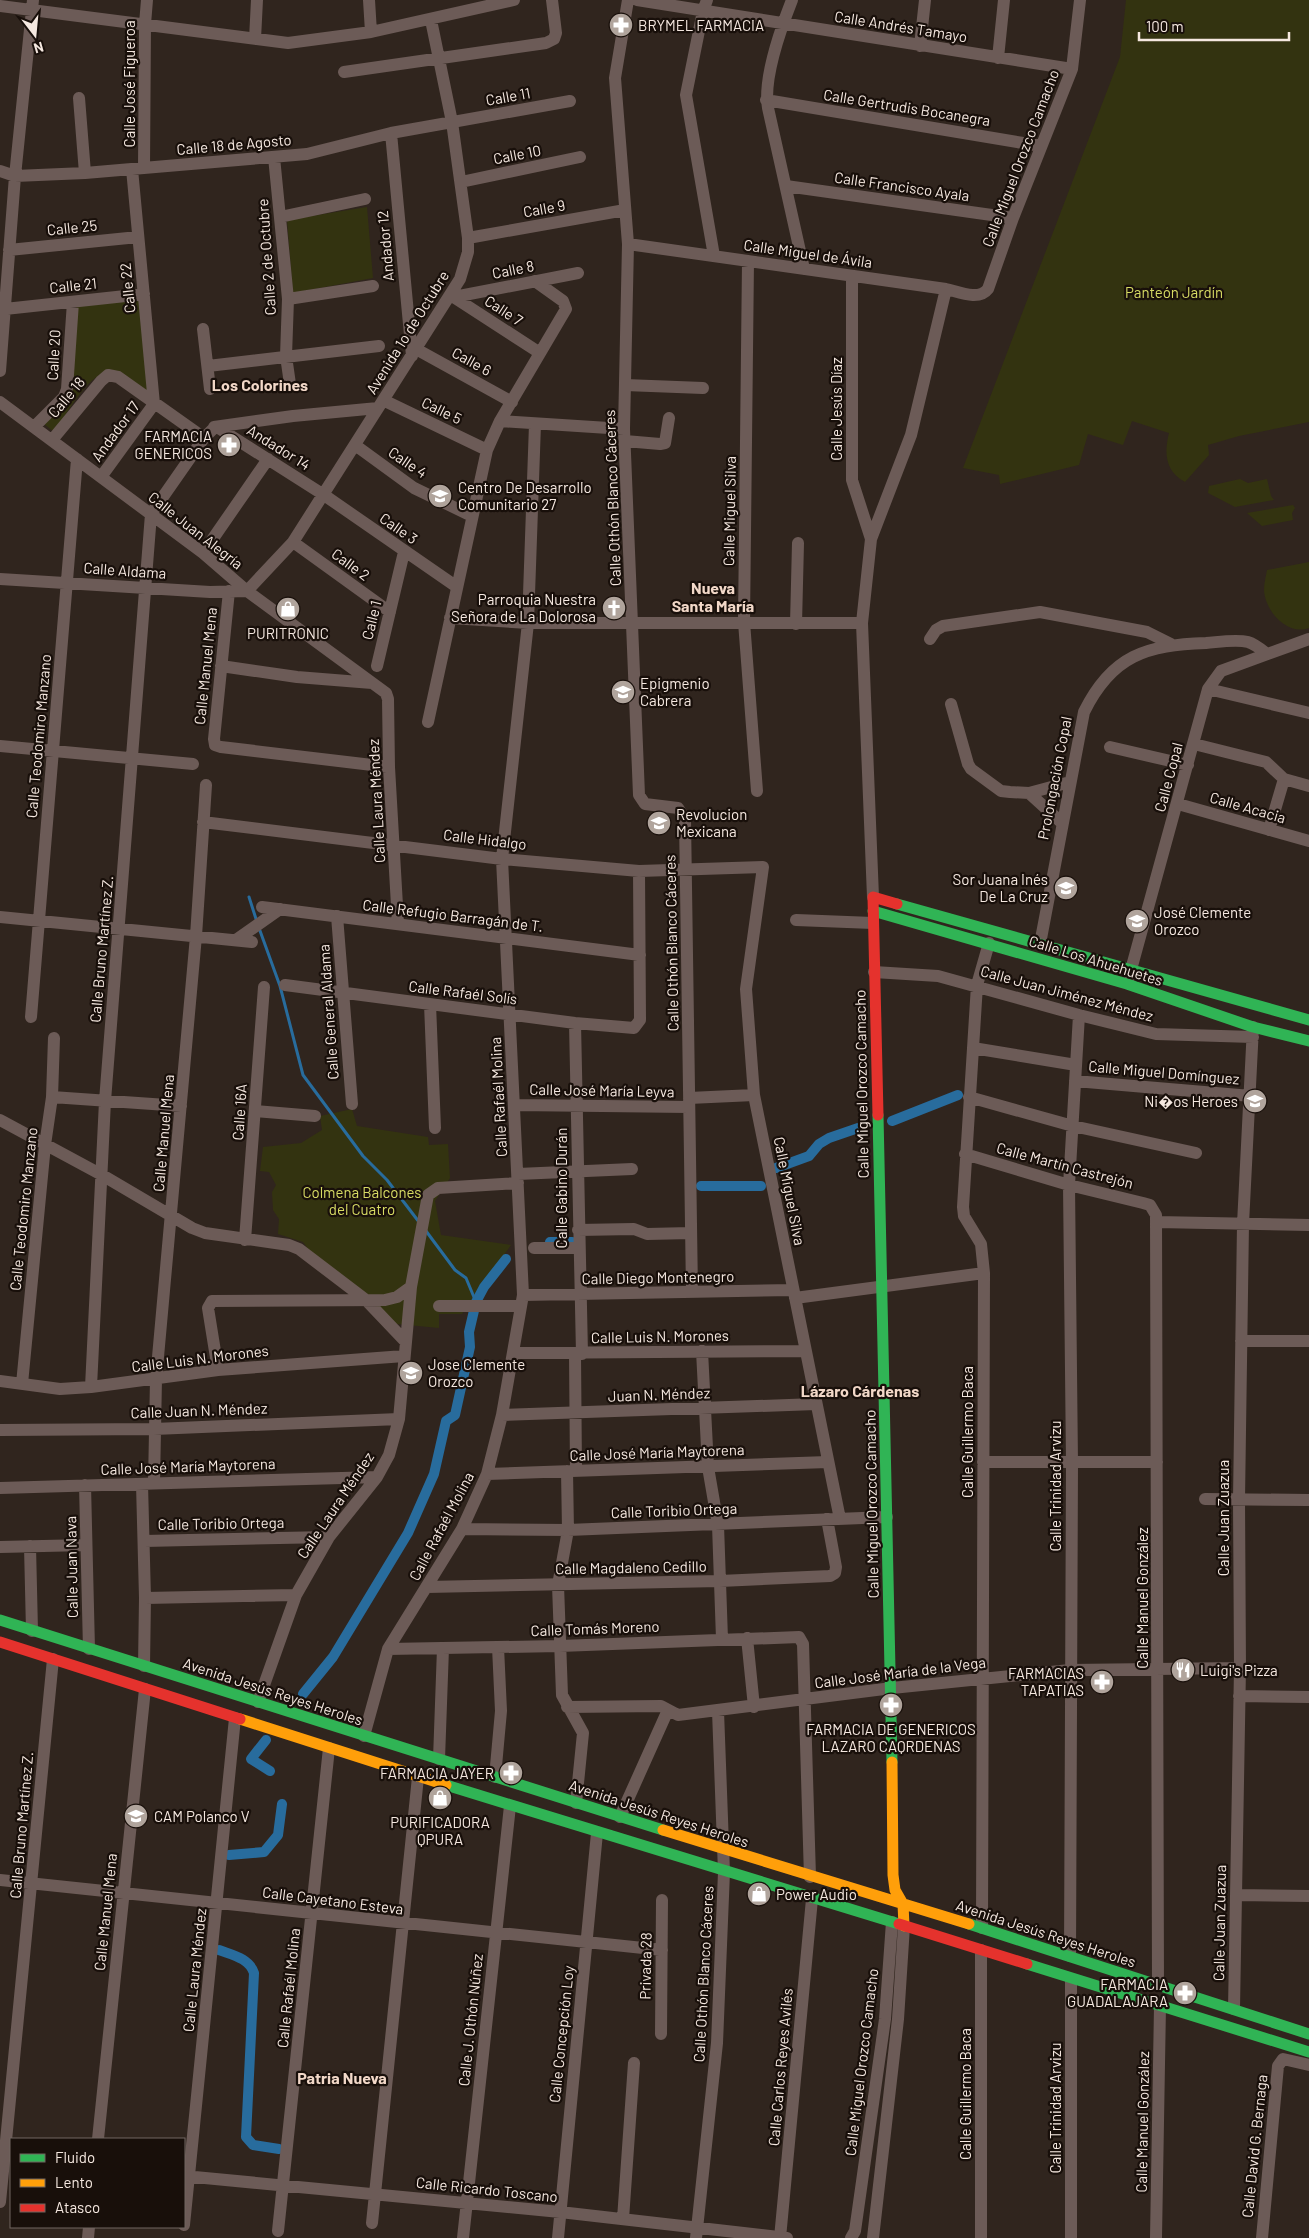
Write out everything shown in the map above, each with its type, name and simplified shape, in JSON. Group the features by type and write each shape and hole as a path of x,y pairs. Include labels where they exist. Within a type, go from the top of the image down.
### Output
{"street":[{"name":"Calle José Figueroa","path":"138,168 147,0"},
{"path":"255,39 257,0"},
{"path":"369,0 371,32"},
{"path":"0,6 33,5 145,24 288,43 371,32 514,0"},
{"path":"344,72 546,43 554,39 556,33 552,0"},
{"name":"Calle Othón Blanco Cáceres","path":"628,0 615,78 628,244 624,435 634,623 639,795 645,804 678,808 684,815 692,1292"},
{"name":"Calle Andrés Tamayo","path":"636,0 705,6 783,24 1072,69"},
{"path":"792,0 783,24 766,92 766,100 804,269"},
{"path":"920,46 925,0"},
{"path":"998,58 1004,0"},
{"name":"Calle Miguel Orozco Camacho","path":"983,294 988,289 1013,218 1072,69 1080,0"},
{"path":"0,371 15,176 33,5"},
{"path":"705,6 686,95 714,256"},
{"name":"Avenida 1o de Octubre","path":"247,591 293,542 414,352 452,296 464,267 468,238 461,182 452,122 431,20"},
{"path":"79,98 85,173"},
{"name":"Calle Gertrudis Bocanegra","path":"766,100 1041,146"},
{"name":"Calle 11","path":"452,122 570,101"},
{"name":"Calle 18 de Agosto","path":"15,176 85,173 318,152 390,133 452,122"},
{"name":"Andador 12","path":"390,133 414,352"},
{"name":"Calle 2 de Octubre","path":"274,157 288,299 286,356 290,384"},
{"name":"Calle 10","path":"461,182 580,158"},
{"name":"Calle 22","path":"138,168 138,237 154,404"},
{"path":"0,171 15,176"},
{"name":"Calle Francisco Ayala","path":"786,186 1013,218"},
{"path":"280,217 365,199"},
{"name":"Calle 9","path":"468,238 626,210"},
{"name":"Calle 25","path":"9,250 138,237"},
{"name":"Calle Miguel de Ávila","path":"628,244 946,289 976,295 983,294"},
{"name":"Calle Miguel Silva","path":"748,261 744,622 758,791"},
{"name":"Calle 8","path":"452,296 578,273"},
{"name":"Calle Jesús Díaz","path":"852,276 852,480 871,539"},
{"path":"428,722 487,450 500,422 565,312 566,306 563,301 535,281"},
{"path":"288,299 373,286"},
{"name":"Calle Miguel Orozco Camacho","path":"852,2238 855,2231 898,1924 903,1904 895,1890 893,1875 892,1688 873,917 862,623 871,539 911,435 946,289"},
{"name":"Calle 21","path":"5,309 144,294"},
{"name":"Calle 7","path":"452,296 540,353"},
{"name":"Calle 20","path":"34,427 67,392 73,302"},
{"path":"203,329 210,389"},
{"path":"208,366 378,346"},
{"name":"Calle 6","path":"414,352 512,402"},
{"name":"Calle 18","path":"52,440 108,375 118,377 154,404"},
{"path":"625,385 703,388"},
{"name":"Calle Juan Alegría","path":"0,402 203,553 247,591 372,683"},
{"path":"154,404 204,438"},
{"name":"Andador 17","path":"101,477 154,404"},
{"path":"192,429 381,404"},
{"name":"Calle 5","path":"381,404 487,450"},
{"path":"500,422 535,424 624,435 660,444 665,443 668,418"},
{"name":"Calle Rafaél Molina","path":"364,1736 388,1648 428,1587 462,1529 487,1474 502,1415 522,1301 511,1015 502,858 528,623 535,424"},
{"path":"151,514 204,438 216,427"},
{"name":"Andador 14","path":"216,427 324,494"},
{"name":"Calle 4","path":"355,445 414,488 472,516"},
{"name":"Calle Teodomiro Manzano","path":"31,1017 77,459"},
{"path":"203,553 268,460"},
{"name":"Calle 3","path":"324,494 404,552 457,587"},
{"name":"Calle Bruno Martínez Z.","path":"91,1387 105,1101 151,514"},
{"name":"Calle 2","path":"293,542 390,612"},
{"path":"796,624 798,543"},
{"name":"Calle 1","path":"377,666 404,552"},
{"name":"Calle Aldama","path":"0,579 210,592 247,591"},
{"name":"Calle Manuel Mena","path":"229,591 220,666 214,739 216,744 221,747 389,767"},
{"path":"930,639 936,630 942,626 1040,612 1147,632 1171,644"},
{"path":"450,618 528,623 862,623"},
{"name":"Calle Copal","path":"1127,984 1178,804 1208,689 1221,671 1309,639"},
{"name":"Prolongación Copal","path":"1040,944 1084,712 1096,690 1104,680 1126,661 1140,654 1171,644 1246,641 1268,654"},
{"path":"220,666 297,677 372,683"},
{"name":"Calle Laura Méndez","path":"372,683 381,688 388,699 389,767 398,924"},
{"path":"1208,689 1309,713"},
{"path":"951,704 966,759 971,768 1002,790 1029,793 1070,782"},
{"path":"1194,744 1266,762 1284,779 1309,786"},
{"path":"0,746 193,764"},
{"path":"1110,747 1188,765"},
{"path":"1270,830 1284,779"},
{"name":"Calle Manuel Mena","path":"144,1666 146,1598 144,1540 148,1483 196,936 206,785"},
{"path":"1029,793 1062,822"},
{"name":"Calle Acacia","path":"1178,804 1309,841"},
{"name":"Calle Hidalgo","path":"203,822 502,858 639,871 686,871 764,867"},
{"name":"Calle Miguel Silva","path":"764,867 746,989 754,1095 828,1462 835,1573"},
{"path":"639,871 640,955"},
{"name":"Calle Los Ahuehuetes","path":"872,897 1309,1020"},
{"name":"Calle Refugio Barragán de T.","path":"262,907 277,911 337,916 640,955"},
{"path":"0,916 243,940 277,911"},
{"name":"Calle General Aldama","path":"337,916 352,1104"},
{"path":"796,920 873,917"},
{"name":"Calle Los Ahuehuetes","path":"873,917 989,944 1127,984 1253,1032 1309,1041"},
{"name":"Calle Guillermo Baca","path":"982,1928 981,1678 984,1273 980,1244 963,1212 965,1154 977,985 989,944"},
{"name":"Calle Rafaél Solís","path":"285,985 575,1023 629,1028 637,1026 640,1020 640,955"},
{"name":"Calle Juan Jiménez Méndez","path":"874,972 938,976 977,985 1079,1016 1163,1035 1253,1032"},
{"name":"Calle 16A","path":"245,1240 264,986"},
{"path":"430,1004 435,1128"},
{"name":"Calle Trinidad Arvizu","path":"1070,1956 1072,1463 1069,1185 1079,1016"},
{"name":"Calle Gabino Durán","path":"575,1023 578,1171 578,1354 568,1530 558,1585 562,1695 583,1733 576,1803"},
{"name":"Calle Juan Zuazua","path":"1234,2010 1240,1668 1239,1500 1243,1224 1253,1032"},
{"name":"Calle Teodomiro Manzano","path":"22,1384 45,1144 52,1097 54,1038"},
{"name":"Calle Miguel Domínguez","path":"973,1048 1076,1065"},
{"name":"Calle Miguel Domínguez","path":"1075,1081 1251,1096"},
{"name":"Calle José María Leyva","path":"515,1105 577,1106 689,1103 754,1095"},
{"path":"52,1097 181,1106"},
{"path":"969,1097 1073,1126 1196,1153"},
{"path":"255,1111 316,1116"},
{"path":"0,1120 102,1175 205,1234 289,1246 298,1249 366,1300 405,1341"},
{"name":"Calle Martín Castrejón","path":"965,1154 1069,1185 1143,1203 1156,1216 1243,1224 1309,1224"},
{"name":"Calle Laura Méndez","path":"258,1702 296,1595 329,1538 377,1477 389,1455 398,1419 411,1287 422,1217 428,1195 438,1188 578,1171 632,1169"},
{"name":"Calle Manuel González","path":"1156,1216 1159,1667 1158,1985"},
{"path":"578,1230 634,1228 647,1234 691,1233"},
{"path":"534,1248 578,1248"},
{"name":"Calle Diego Montenegro","path":"438,1306 488,1306 579,1295 692,1292 794,1294 882,1287 984,1273"},
{"path":"218,1370 208,1308 209,1302 392,1299 411,1287"},
{"path":"1241,1341 1309,1342"},
{"path":"702,1351 708,1467 718,1524 722,1639"},
{"name":"Calle Luis N. Morones","path":"514,1353 806,1351"},
{"name":"Calle Luis N. Morones","path":"0,1381 60,1389 91,1387 218,1370 404,1356"},
{"name":"Juan N. Méndez","path":"502,1415 816,1404"},
{"name":"Calle Juan N. Méndez","path":"0,1430 154,1429 398,1419"},
{"name":"Calle José María Maytorena","path":"487,1474 828,1462"},
{"path":"983,1462 1157,1462"},
{"name":"Calle José María Maytorena","path":"0,1488 377,1477"},
{"name":"Calle Juan Nava","path":"85,1485 89,1648"},
{"path":"1205,1499 1309,1500"},
{"name":"Calle Toribio Ortega","path":"462,1529 568,1530 887,1517"},
{"name":"Calle Toribio Ortega","path":"144,1540 329,1538"},
{"path":"0,1548 86,1545"},
{"path":"30,1546 32,1631"},
{"name":"Calle Magdaleno Cedillo","path":"428,1587 720,1581 830,1576 835,1573"},
{"path":"146,1598 296,1595"},
{"name":"Avenida Jesús Reyes Heroles","path":"0,1620 723,1850 982,1928 1309,2034"},
{"name":"Calle Tomás Moreno","path":"388,1648 560,1646 796,1636 802,1640 804,1700"},
{"path":"747,1638 754,1706"},
{"path":"0,1642 510,1806 1309,2052"},
{"path":"496,1777 501,1711 498,1647"},
{"path":"439,1759 443,1648"},
{"name":"Calle Bruno Martínez Z.","path":"0,2202 53,1659"},
{"name":"Calle José María de la Vega","path":"567,1707 653,1706 678,1715 718,1712 892,1688 1070,1670 1159,1667 1240,1668"},
{"name":"Calle Manuel Mena","path":"98,2138 145,1689"},
{"path":"1239,1696 1309,1697"},
{"path":"804,1700 810,1877"},
{"path":"620,1817 668,1710"},
{"name":"Calle Othón Blanco Cáceres","path":"697,2233 717,2043 724,1872 718,1712"},
{"name":"Calle Laura Méndez","path":"185,2202 235,1718"},
{"name":"Calle Rafaél Molina","path":"278,2231 329,1748"},
{"path":"372,2223 418,1777"},
{"name":"Calle J. Othón Núñez","path":"463,2238 510,1806"},
{"name":"Calle Concepción Loy","path":"558,2238 598,1833"},
{"name":"Calle Cayetano Esteva","path":"0,1880 217,1902 496,1934 662,1950"},
{"name":"Calle Miguel Orozco Camacho","path":"873,2238 898,2019 898,1924 890,1901 895,1890"},
{"path":"1236,1895 1309,1896"},
{"name":"Calle Carlos Reyes Avilés","path":"782,2238 812,1899"},
{"name":"Privada 28","path":"661,2034 662,1900"},
{"name":"Calle Guillermo Baca","path":"981,1950 981,2238"},
{"name":"Calle Trinidad Arvizu","path":"1071,1979 1071,2238"},
{"name":"Calle Manuel González","path":"1156,2238 1160,2006"},
{"name":"Calle David G. Bernaga","path":"1262,2238 1278,2066 1283,2059 1309,2065"},
{"path":"623,2219 634,2063"},
{"name":"Calle Ricardo Toscano","path":"187,2176 623,2219 697,2233 782,2238"}],"green space":[{"name":"Panteón Jardín","path":"1126,0 1309,0 1309,422 1239,436 1208,445 1209,455 1185,482 1173,473 1168,461 1169,433 1132,421 1123,445 1088,434 1079,465 1000,484 999,475 963,468 1120,57"},
{"path":"367,207 373,278 293,293 287,220"},
{"path":"141,297 150,396 114,370 105,372 80,394 54,432 44,424 71,391 77,303"},
{"path":"1240,479 1248,483 1267,479 1271,496 1274,500 1235,507 1208,493 1209,486"},
{"path":"1293,505 1295,508 1292,513 1293,520 1262,526 1247,513"},
{"path":"1309,562 1309,628 1301,630 1285,625 1279,620 1268,606 1264,590 1267,570"},
{"name":"Colmena Balcones del Cuatro","path":"352,1109 357,1126 428,1137 429,1145 448,1144 450,1178 435,1201 441,1235 511,1245 462,1314 439,1314 439,1328 397,1324 312,1254 303,1242 278,1234 279,1219 273,1210 272,1192 276,1185 269,1172 260,1171 263,1147 301,1143 322,1130 320,1116"}],"waterway":[{"path":"249,897 257,922"},
{"path":"259,928 280,986 303,1075 363,1156 387,1180 419,1222"},
{"path":"892,1121 958,1095"},
{"path":"776,1168 809,1156 819,1144 829,1138 861,1127"},
{"path":"701,1186 761,1186"},
{"path":"426,1231 455,1270 466,1278 476,1302"},
{"path":"550,1242 572,1242"},
{"path":"303,1694 333,1657 408,1533 434,1474 446,1421 455,1415 470,1347 469,1332 476,1302 484,1287 506,1259"},
{"path":"266,1740 251,1759 270,1771"},
{"path":"229,1855 264,1852 278,1835 282,1804"},
{"path":"219,1950 244,1960 254,1973 246,2137 253,2145 279,2149"}],"traffic: fast":[{"path":"897,904 1309,1020"},
{"path":"873,911 1127,984 1253,1027 1309,1041"},
{"path":"878,1115 892,1762"},
{"path":"0,1620 663,1830"},
{"path":"446,1785 899,1924"},
{"path":"969,1924 1309,2034"},
{"path":"1027,1964 1309,2052"}],"traffic: slow":[{"path":"240,1719 446,1785"},
{"path":"892,1762 893,1875 895,1890 903,1904 904,1926"},
{"path":"663,1830 969,1924"}],"traffic: jam":[{"path":"878,1115 873,897 897,904"},
{"path":"0,1642 240,1719"},
{"path":"899,1924 1027,1964"}],"place":[{"name":"BRYMEL FARMACIA","path":"621,25"},
{"name":"FARMACIA GENERICOS","path":"229,445"},
{"name":"Centro De Desarrollo Comunitario 27","path":"440,496"},
{"name":"Parroquia Nuestra Señora de La Dolorosa","path":"614,608"},
{"name":"PURITRONIC","path":"288,609"},
{"name":"Epigmenio Cabrera","path":"623,692"},
{"name":"Revolucion Mexicana","path":"659,823"},
{"name":"Sor Juana Inés De La Cruz","path":"1066,888"},
{"name":"José Clemente Orozco","path":"1137,921"},
{"name":"Ni�os Heroes","path":"1255,1101"},
{"name":"Jose Clemente Orozco","path":"411,1373"},
{"name":"Luigi's Pizza","path":"1183,1670"},
{"name":"FARMACIAS TAPATIAS","path":"1102,1682"},
{"name":"FARMACIA DE GENERICOS LAZARO CAQRDENAS","path":"891,1705"},
{"name":"FARMACIA JAYER","path":"511,1773"},
{"name":"PURIFICADORA QPURA","path":"440,1798"},
{"name":"CAM Polanco V","path":"136,1816"},
{"name":"Power Audio","path":"759,1894"},
{"name":"FARMACIA GUADALAJARA","path":"1185,1993"}],"district":[{"name":"Los Colorines","path":"260,384"},
{"name":"Nueva Santa María","path":"713,596"},
{"name":"Lázaro Cárdenas","path":"860,1390"},
{"name":"Patria Nueva","path":"342,2077"}]}
